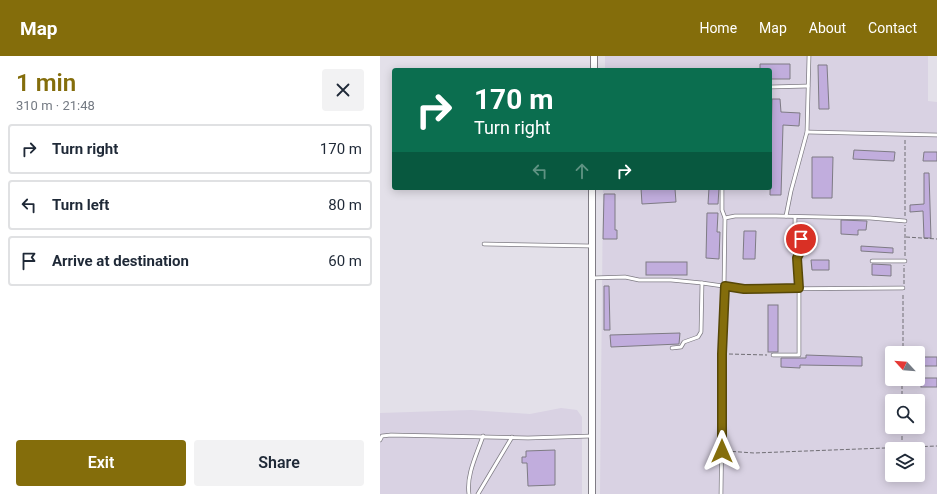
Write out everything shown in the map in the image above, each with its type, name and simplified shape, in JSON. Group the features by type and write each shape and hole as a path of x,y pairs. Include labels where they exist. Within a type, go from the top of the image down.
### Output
{"street":[{"path":"594,56 594,68"},
{"path":"592,190 592,494"}],"lane":[{"path":"786,216 791,191 807,132 808,56"},
{"path":"772,87 808,86"},
{"path":"807,132 937,135"},
{"path":"721,494 722,354 725,286 725,218 722,210 722,190"},
{"path":"725,218 735,216 786,216 870,218 905,221"},
{"path":"773,355 798,354 799,288 797,258 793,243 795,232 794,217"},
{"path":"795,232 804,244 797,258"},
{"path":"484,244 591,246"},
{"path":"872,261 904,261"},
{"path":"591,278 625,277 639,280 702,282 744,289 903,288"},
{"path":"672,348 681,347 684,342 698,336 701,332 702,282"},
{"path":"380,440 382,436 391,435 512,437 592,436"},
{"path":"469,494 468,487 483,436"},
{"path":"478,494 512,437"}],"path":[{"path":"903,346 903,288 906,237 905,135"},
{"path":"906,237 937,239"},
{"path":"722,354 773,355"},
{"path":"925,447 937,446"},
{"path":"722,451 754,453 885,449"}],"shaded area":[{"path":"605,56 928,56 928,101 937,102 937,494 600,494 603,190 772,190 772,68 605,68"},
{"path":"561,408 577,410 582,417 582,494 380,494 380,413 471,410 530,414"}],"building":[{"path":"760,64 790,64 790,79 772,79 772,68 760,68"},
{"path":"818,65 827,65 829,109 819,109"},
{"path":"772,99 780,99 781,112 800,113 799,126 783,125 781,195 770,195 770,190 772,190"},
{"path":"854,150 895,152 894,161 853,159"},
{"path":"924,152 937,152 937,161 923,161"},
{"path":"812,157 833,157 832,198 812,198"},
{"path":"924,173 929,173 931,238 924,238 923,211 910,212 910,205 924,204"},
{"path":"641,190 675,190 676,202 642,204"},
{"path":"709,190 719,190 718,204 708,204"},
{"path":"604,194 615,194 615,230 617,230 617,239 603,239"},
{"path":"707,213 718,213 717,232 720,232 719,259 706,258"},
{"path":"841,220 867,221 866,230 858,230 858,235 841,234"},
{"path":"744,231 756,231 755,259 743,259"},
{"path":"861,246 893,248 893,253 861,251"},
{"path":"811,260 829,260 829,270 812,270"},
{"path":"646,262 687,262 687,275 646,275"},
{"path":"872,264 891,265 891,276 872,275"},
{"path":"604,286 609,286 610,330 604,330"},
{"path":"768,305 778,305 778,352 768,352"},
{"path":"680,333 679,344 611,347 610,335"},
{"path":"806,355 862,357 862,366 800,365 800,368 781,367 781,358 806,358"},
{"path":"925,357 937,357 937,366 925,366"},
{"path":"925,378 937,378 937,387 921,387 925,386"},
{"path":"555,450 555,485 528,486 527,463 522,463 522,457 526,457 526,451"}],"route":[{"path":"722,451 722,354 725,286 734,289 799,288 797,258 804,244 801,239"}]}
